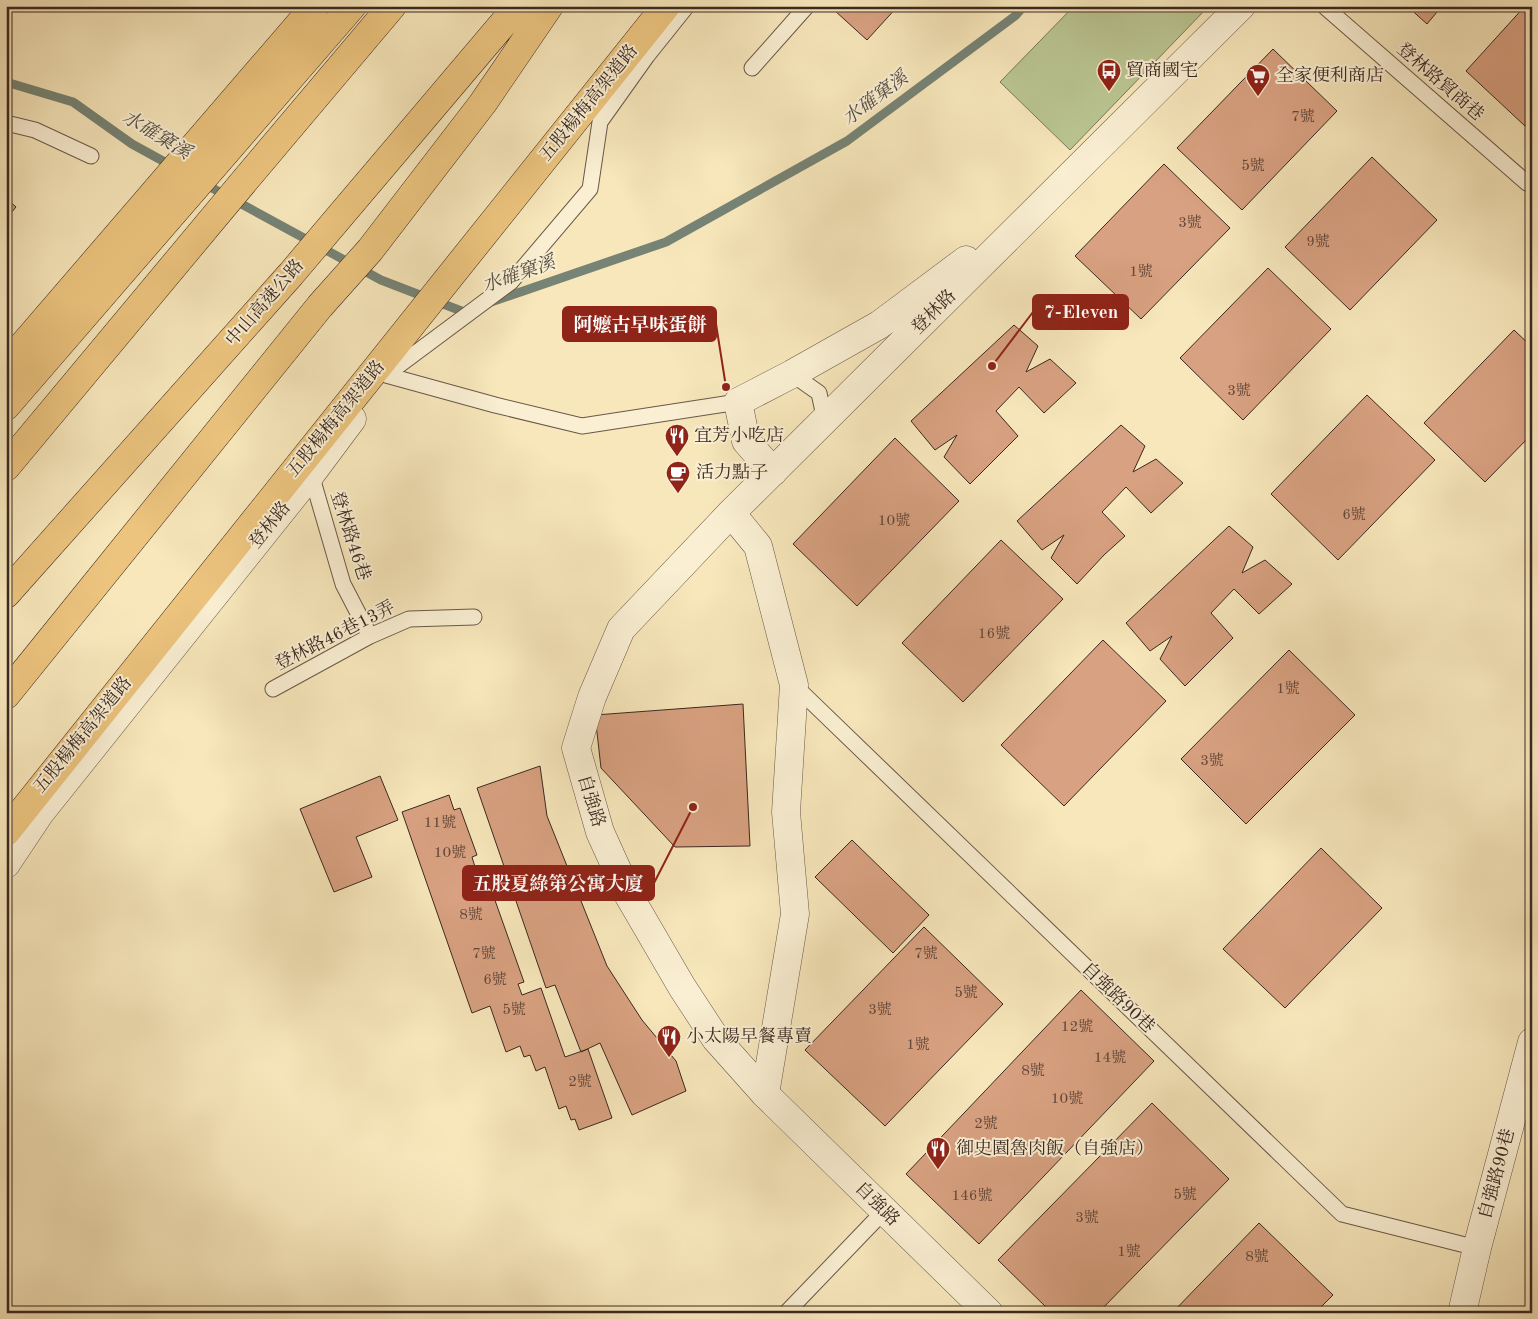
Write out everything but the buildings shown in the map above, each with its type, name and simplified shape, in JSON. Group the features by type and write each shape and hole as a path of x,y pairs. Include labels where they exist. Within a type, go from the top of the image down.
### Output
{"highway":[{"path":"6,365 315,6"},
{"path":"6,406 352,6"},
{"path":"6,468 246,178 392,6"},
{"name":"中山高速公路","path":"6,594 291,274 518,6"},
{"path":"6,695 320,306 370,250 483,104 549,6"},
{"name":"五股楊梅高架道路","path":"6,832 666,6"}],"street":[{"name":"登林路","path":"774,472 1241,6"},
{"name":"登林路","path":"738,402 879,325 1044,203"},
{"name":"登林路","path":"6,864 40,813 311,474 386,375"},
{"path":"738,402 746,441 774,472"},
{"name":"自強路","path":"774,472 621,629 592,697 576,748 600,832 629,896 682,987 716,1039 765,1094 989,1313"},
{"path":"732,513 758,546 794,685 786,812 795,914 765,1094"},
{"name":"自強路90巷","path":"1462,1313 1477,1248 1532,1042"}],"lane":[{"path":"386,375 511,282 590,189 600,122 647,56 687,6"},
{"path":"752,68 807,6"},
{"name":"登林路貿商巷","path":"1324,6 1527,183 1532,183"},
{"path":"6,123 35,130 91,156"},
{"path":"792,374 819,393 825,421"},
{"name":"登林路","path":"386,375 495,405 582,426 738,402"},
{"name":"登林路46巷","path":"311,474 343,584 370,636"},
{"name":"登林路46巷13弄","path":"274,689 370,636 409,619 474,617"},
{"name":"自強路90巷","path":"794,685 1342,1214 1477,1248"},
{"path":"786,1313 884,1211"}],"green space":[{"path":"1074,6 1201,6 1205,10 1070,150 1000,82"}],"waterway":[{"name":"水確窠溪","path":"491,302 666,242 847,141 1015,16 1024,6"},
{"name":"水確窠溪","path":"6,82 73,102 132,144 172,166"},
{"name":"水確窠溪","path":"203,183 381,280 464,312 472,309"}],"place":[{"name":"貿商國宅","path":"1109,92"},
{"name":"全家便利商店","path":"1258,97"},
{"name":"7-Eleven","path":"992,366"},
{"name":"阿嬤古早味蛋餅","path":"726,387"},
{"name":"宜芳小吃店","path":"677,457"},
{"name":"活力點子","path":"678,494"},
{"name":"五股夏綠第公寓大廈","path":"693,807"},
{"name":"小太陽早餐專賣","path":"669,1058"},
{"name":"御史園魯肉飯（自強店）","path":"938,1170"}]}
